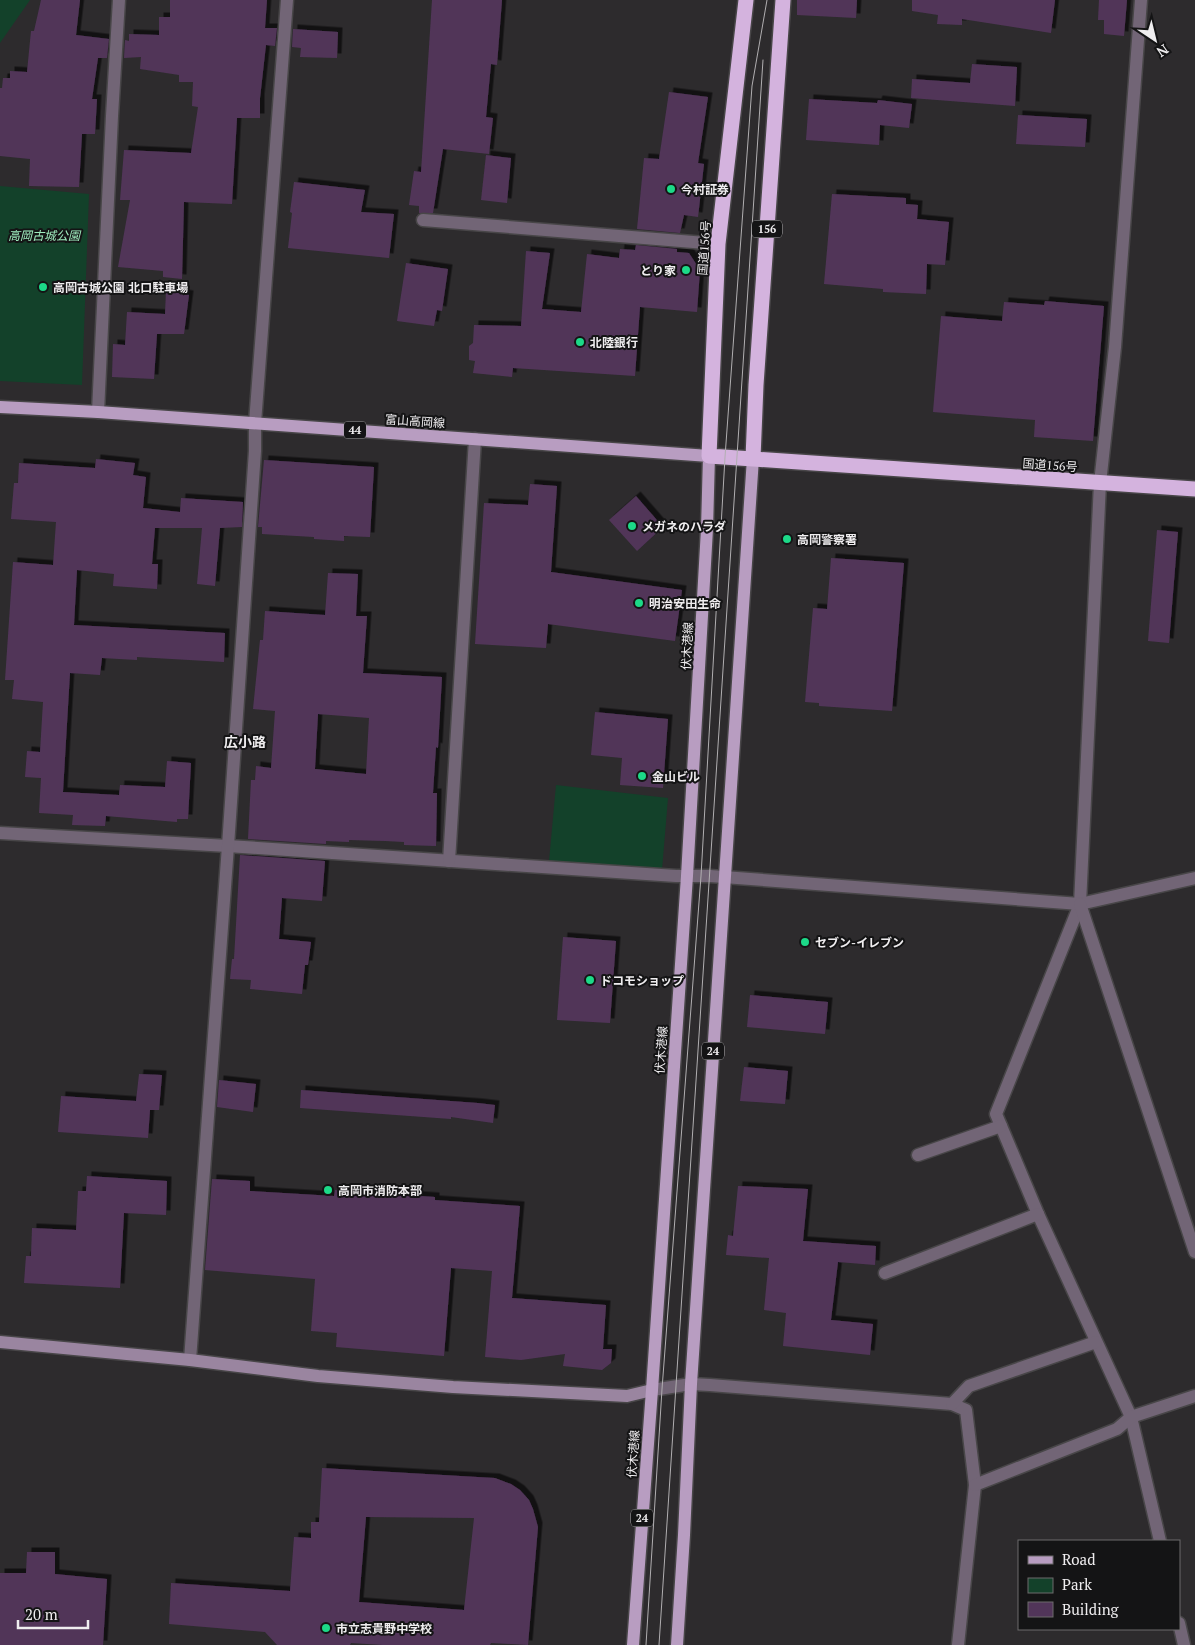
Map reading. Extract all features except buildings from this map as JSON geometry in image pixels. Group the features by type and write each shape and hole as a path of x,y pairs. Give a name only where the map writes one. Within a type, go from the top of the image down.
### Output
{"highway":[{"name":"国道156号","path":"746,0 718,244 709,456 1195,489"},
{"name":"156","path":"753,458 756,386 783,0"}],"main road":[{"name":"富山高岡線","path":"0,407 98,412 709,456"},
{"name":"伏木港線","path":"633,1645 687,876 707,529 709,456"},
{"name":"24","path":"677,1645 691,1384 753,458"}],"street":[{"path":"98,412 119,0"},
{"path":"190,1360 228,846 255,423 287,0"},
{"path":"1142,0 1115,347 1100,484 1080,904 996,1114 1038,1214 1131,1417 1160,1540"},
{"path":"423,220 718,244"},
{"path":"449,861 475,439"},
{"path":"0,833 724,878 1080,904 1195,878"},
{"path":"1080,904 1195,1252"},
{"path":"918,1155 1001,1126"},
{"path":"885,1273 1038,1214"},
{"path":"0,1342 190,1360 318,1376 453,1387 626,1396 691,1384 952,1404 966,1410 975,1485 958,1645"},
{"path":"952,1404 969,1386 1096,1342"},
{"path":"975,1485 1117,1429 1131,1417 1195,1396"},
{"path":"1180,1627 1184,1645"}],"green space":[{"path":"0,0 30,0 0,43"},
{"name":"高岡古城公園","path":"0,186 89,194 82,385 0,381"},
{"path":"556,785 668,798 662,870 549,861"}],"tram line":[{"path":"646,1645 662,1389 701,876 725,457 752,86 767,0"},
{"path":"659,1645 763,60"}],"place":[{"name":"今村証券","path":"671,189"},
{"name":"とり家","path":"686,270"},
{"name":"高岡古城公園 北口駐車場","path":"43,287"},
{"name":"北陸銀行","path":"580,342"},
{"name":"メガネのハラダ","path":"632,526"},
{"name":"高岡警察署","path":"787,539"},
{"name":"明治安田生命","path":"639,603"},
{"name":"金山ビル","path":"642,776"},
{"name":"セブン-イレブン","path":"805,942"},
{"name":"ドコモショップ","path":"590,980"},
{"name":"高岡市消防本部","path":"328,1190"},
{"name":"市立志貴野中学校","path":"326,1628"}],"district":[{"name":"広小路","path":"245,741"}]}
